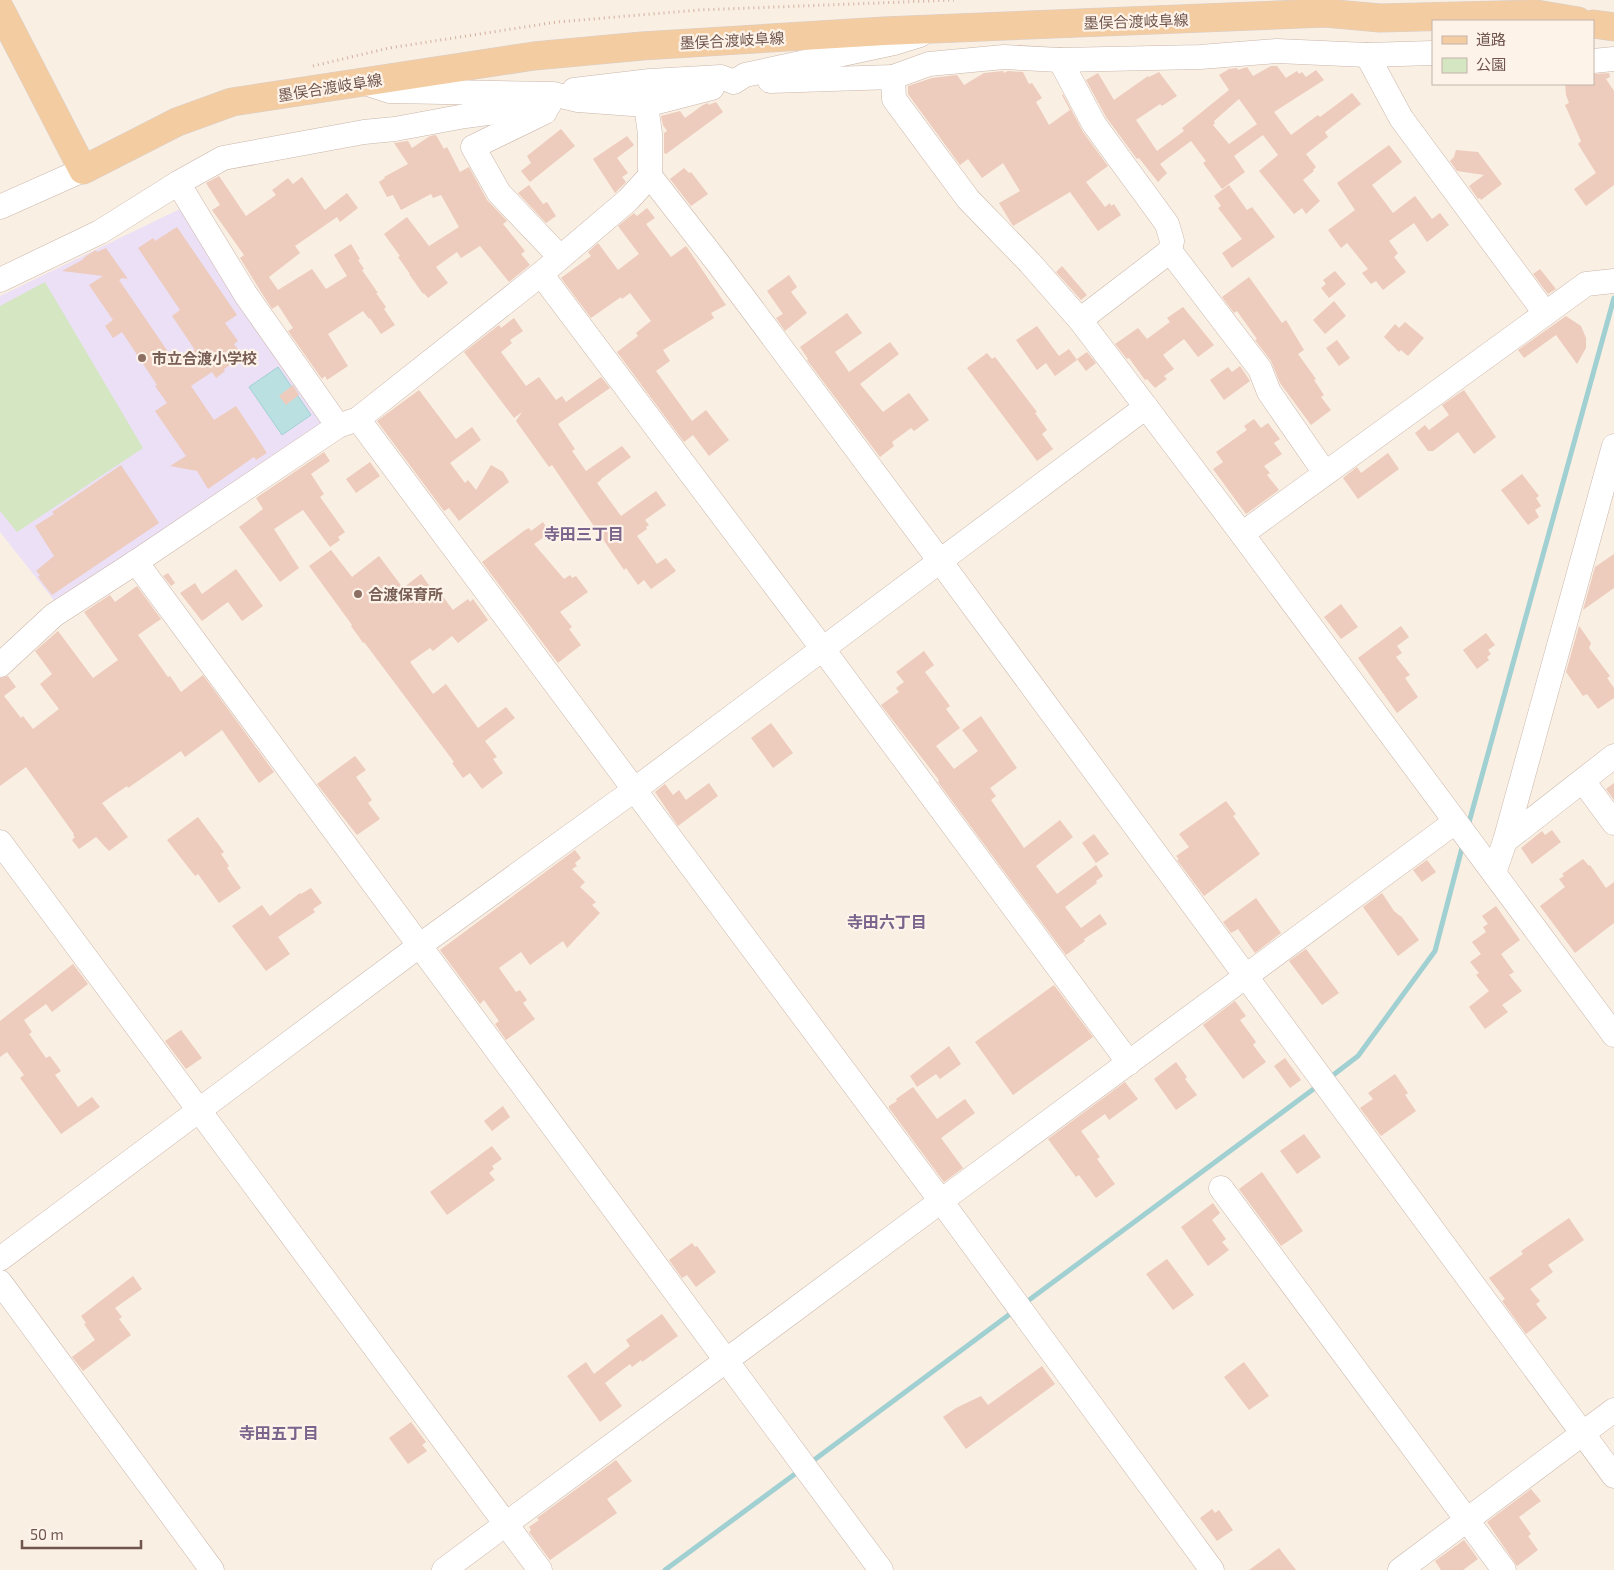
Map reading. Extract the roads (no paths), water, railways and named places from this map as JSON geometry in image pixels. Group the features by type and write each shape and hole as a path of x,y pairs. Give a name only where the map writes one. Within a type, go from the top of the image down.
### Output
{"main road":[{"path":"0,9 78,162"},
{"name":"墨俣合渡岐阜線","path":"78,162 232,102 554,54 652,45 937,29 1325,13 1380,18 1536,14 1572,20"},
{"path":"1594,24 1614,27"}],"street":[{"path":"734,82 746,75 894,43 937,29"},
{"path":"361,82 390,91 646,105 734,82 893,77 929,64 1004,57 1060,60 1200,57 1277,51 1366,55 1432,53"},
{"path":"1366,55 1401,118 1545,313"},
{"path":"1594,61 1614,59"},
{"path":"1060,60 1094,124 1168,224 1172,241 1170,251 1080,320"},
{"path":"0,280 100,232 178,183 223,158 560,99 590,87 721,77 734,82"},
{"path":"893,77 894,99 968,199 1030,263 1080,320 1242,534 1614,1035"},
{"path":"560,99 540,115 473,147 499,193 560,257"},
{"path":"646,105 650,134 650,176 717,262 940,561 1614,1476"},
{"path":"4,207 78,162"},
{"path":"0,665 54,614 348,422 541,274 628,200 650,176"},
{"path":"178,183 246,295 348,422 634,790 941,1201 1212,1570"},
{"path":"1170,251 1260,369 1269,392 1325,473"},
{"path":"541,274 822,648 1129,1063"},
{"path":"1242,534 1586,284 1608,281"},
{"path":"0,1259 1146,408"},
{"path":"1489,866 1505,841 1614,446"},
{"path":"136,562 881,1570"},
{"path":"1505,841 1614,756"},
{"path":"1582,781 1614,823"},
{"path":"444,1570 941,1201 1456,824"},
{"path":"0,842 540,1570"},
{"path":"1221,1188 1504,1570"},
{"path":"0,1282 212,1570"},
{"path":"1400,1570 1614,1410"}],"water":[{"path":"278,367 311,415 282,435 249,387"}],"waterway":[{"path":"1468,826 1614,298"},
{"path":"1328,1079 1358,1056 1435,951 1463,844"},
{"path":"1025,1303 1319,1085"},
{"path":"810,1463 1014,1311"},
{"path":"665,1570 799,1471"}],"place":[{"name":"市立合渡小学校","path":"142,358"},
{"name":"合渡保育所","path":"358,594"}],"district":[{"name":"寺田三丁目","path":"584,533"},
{"name":"寺田六丁目","path":"887,921"},
{"name":"寺田五丁目","path":"279,1432"}]}
